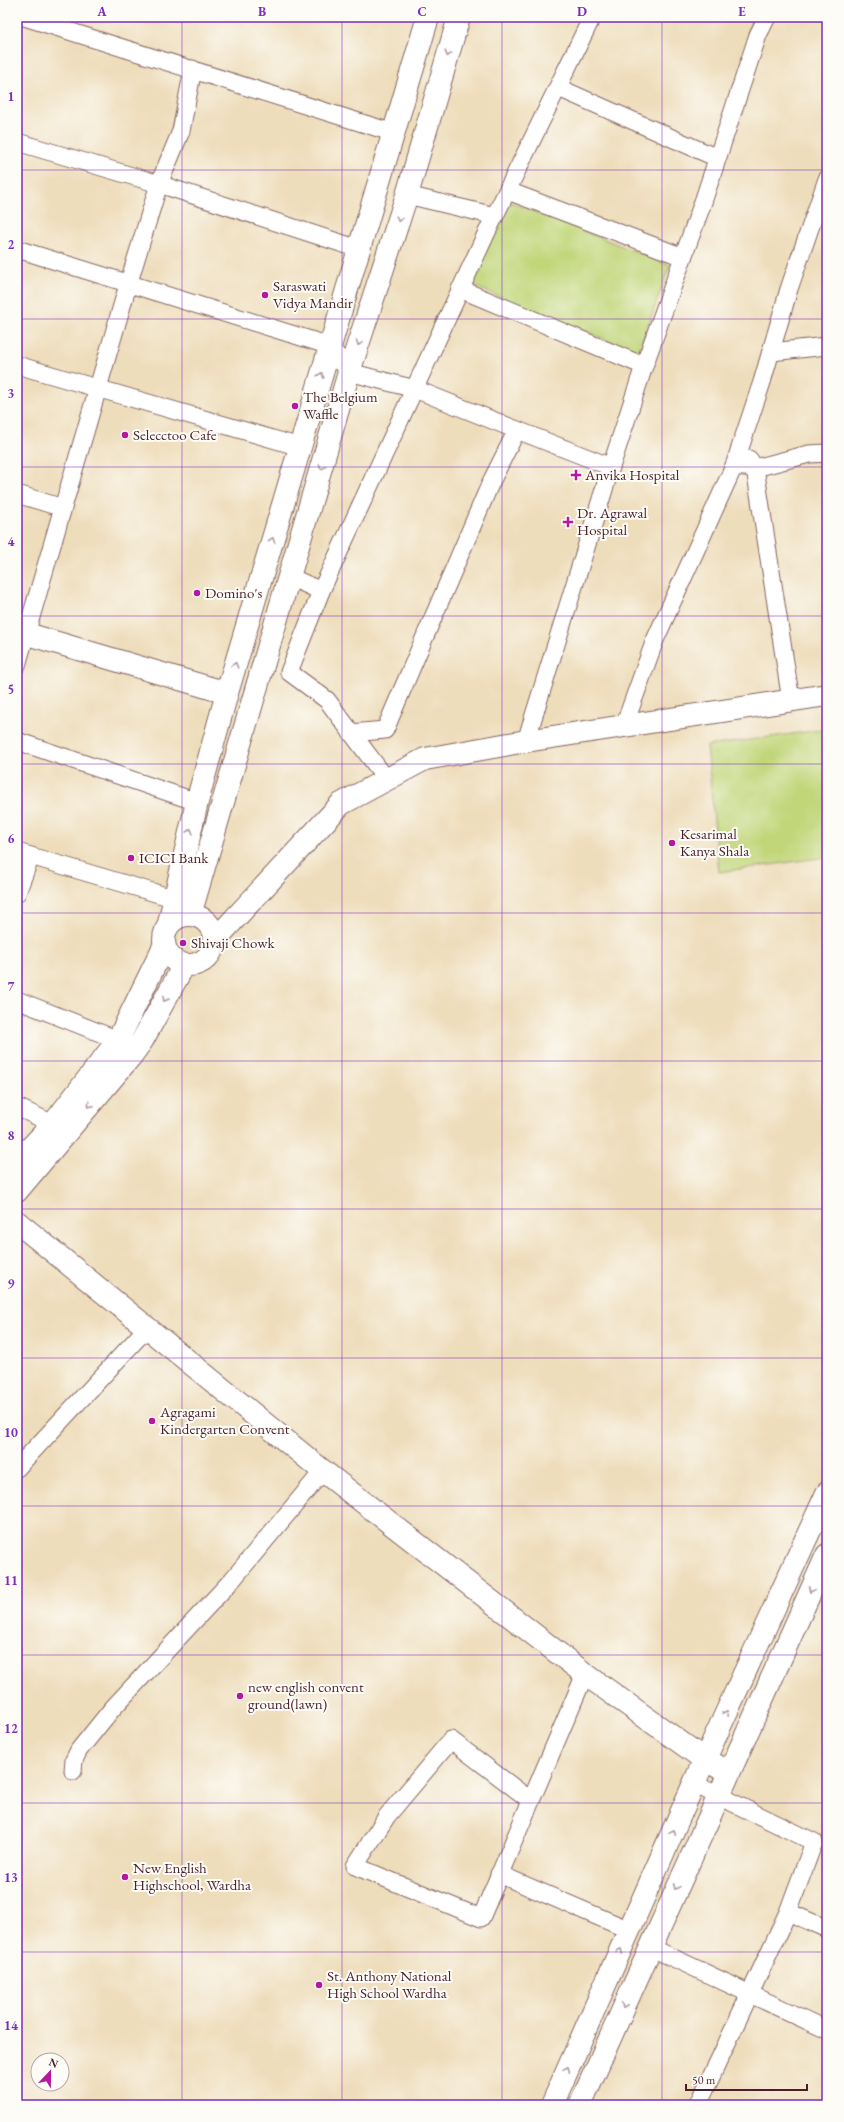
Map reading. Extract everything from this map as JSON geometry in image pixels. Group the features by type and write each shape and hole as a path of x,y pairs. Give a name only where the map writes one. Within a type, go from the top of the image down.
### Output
{"main road":[{"path":"459,17 407,195 349,372 290,577 188,904 169,923 163,938 164,946 173,960 184,965 196,964 203,961 209,955 220,935 341,804 425,759 526,741 827,695"},
{"path":"188,904 197,802 227,693 394,133 424,18"},
{"path":"22,632 227,693"},
{"path":"188,904 212,920 220,935"},
{"path":"17,1162 53,1124 118,1040 164,946"},
{"path":"17,1191 135,1051 184,965"},
{"path":"17,1222 322,1471 585,1674 705,1760 728,1772"},
{"path":"552,2105 694,1784 827,1493"},
{"path":"580,2105 728,1772 827,1555"}],"street":[{"path":"24,17 394,133"},
{"path":"526,741 644,366 683,258 758,35 767,17"},
{"path":"289,672 321,591 415,390 460,289 559,88 586,18"},
{"path":"17,665 22,632 63,508 128,285 160,184 181,131 193,69"},
{"path":"559,88 717,158"},
{"path":"17,142 160,184 359,249"},
{"path":"624,726 655,640 734,466 771,352 789,289 823,202 827,178"},
{"path":"508,191 683,258"},
{"path":"407,195 495,216"},
{"path":"17,249 128,285 330,346 349,372 415,390 611,467"},
{"path":"460,289 644,366"},
{"path":"771,352 827,346"},
{"path":"17,365 98,390 300,447"},
{"path":"351,733 385,730 491,482 517,430"},
{"path":"740,447 755,468 791,701"},
{"path":"734,466 755,468 809,454 827,453"},
{"path":"17,494 63,508"},
{"path":"290,577 321,591"},
{"path":"263,665 289,672 327,700 387,780"},
{"path":"17,741 197,802"},
{"path":"17,893 24,854 188,904"},
{"path":"17,1000 118,1040"},
{"path":"17,1107 53,1124"},
{"path":"17,1468 147,1328"},
{"path":"73,1771 74,1760 79,1750 112,1709 232,1580 322,1471"},
{"path":"530,1800 451,1740 387,1816 355,1866 481,1918 585,1674"},
{"path":"694,1784 814,1842 788,1912 698,2105"},
{"path":"499,1874 629,1930"},
{"path":"788,1912 827,1929"},
{"path":"650,1947 827,2030"}],"green space":[{"path":"510,202 670,265 638,353 464,282"},
{"path":"827,729 827,857 719,872 707,746"}],"place":[{"name":"Saraswati Vidya Mandir","path":"265,295"},
{"name":"The Belgium Waffle","path":"295,406"},
{"name":"Selecctoo Cafe","path":"125,435"},
{"name":"Anvika Hospital","path":"576,475"},
{"name":"Dr. Agrawal Hospital","path":"568,522"},
{"name":"Domino's","path":"197,593"},
{"name":"Kesarimal Kanya Shala","path":"672,843"},
{"name":"ICICI Bank","path":"131,858"},
{"name":"Shivaji Chowk","path":"183,943"},
{"name":"Agragami Kindergarten Convent","path":"152,1421"},
{"name":"new english convent ground(lawn)","path":"240,1696"},
{"name":"New English Highschool, Wardha","path":"125,1877"},
{"name":"St. Anthony National High School Wardha","path":"319,1985"}]}
